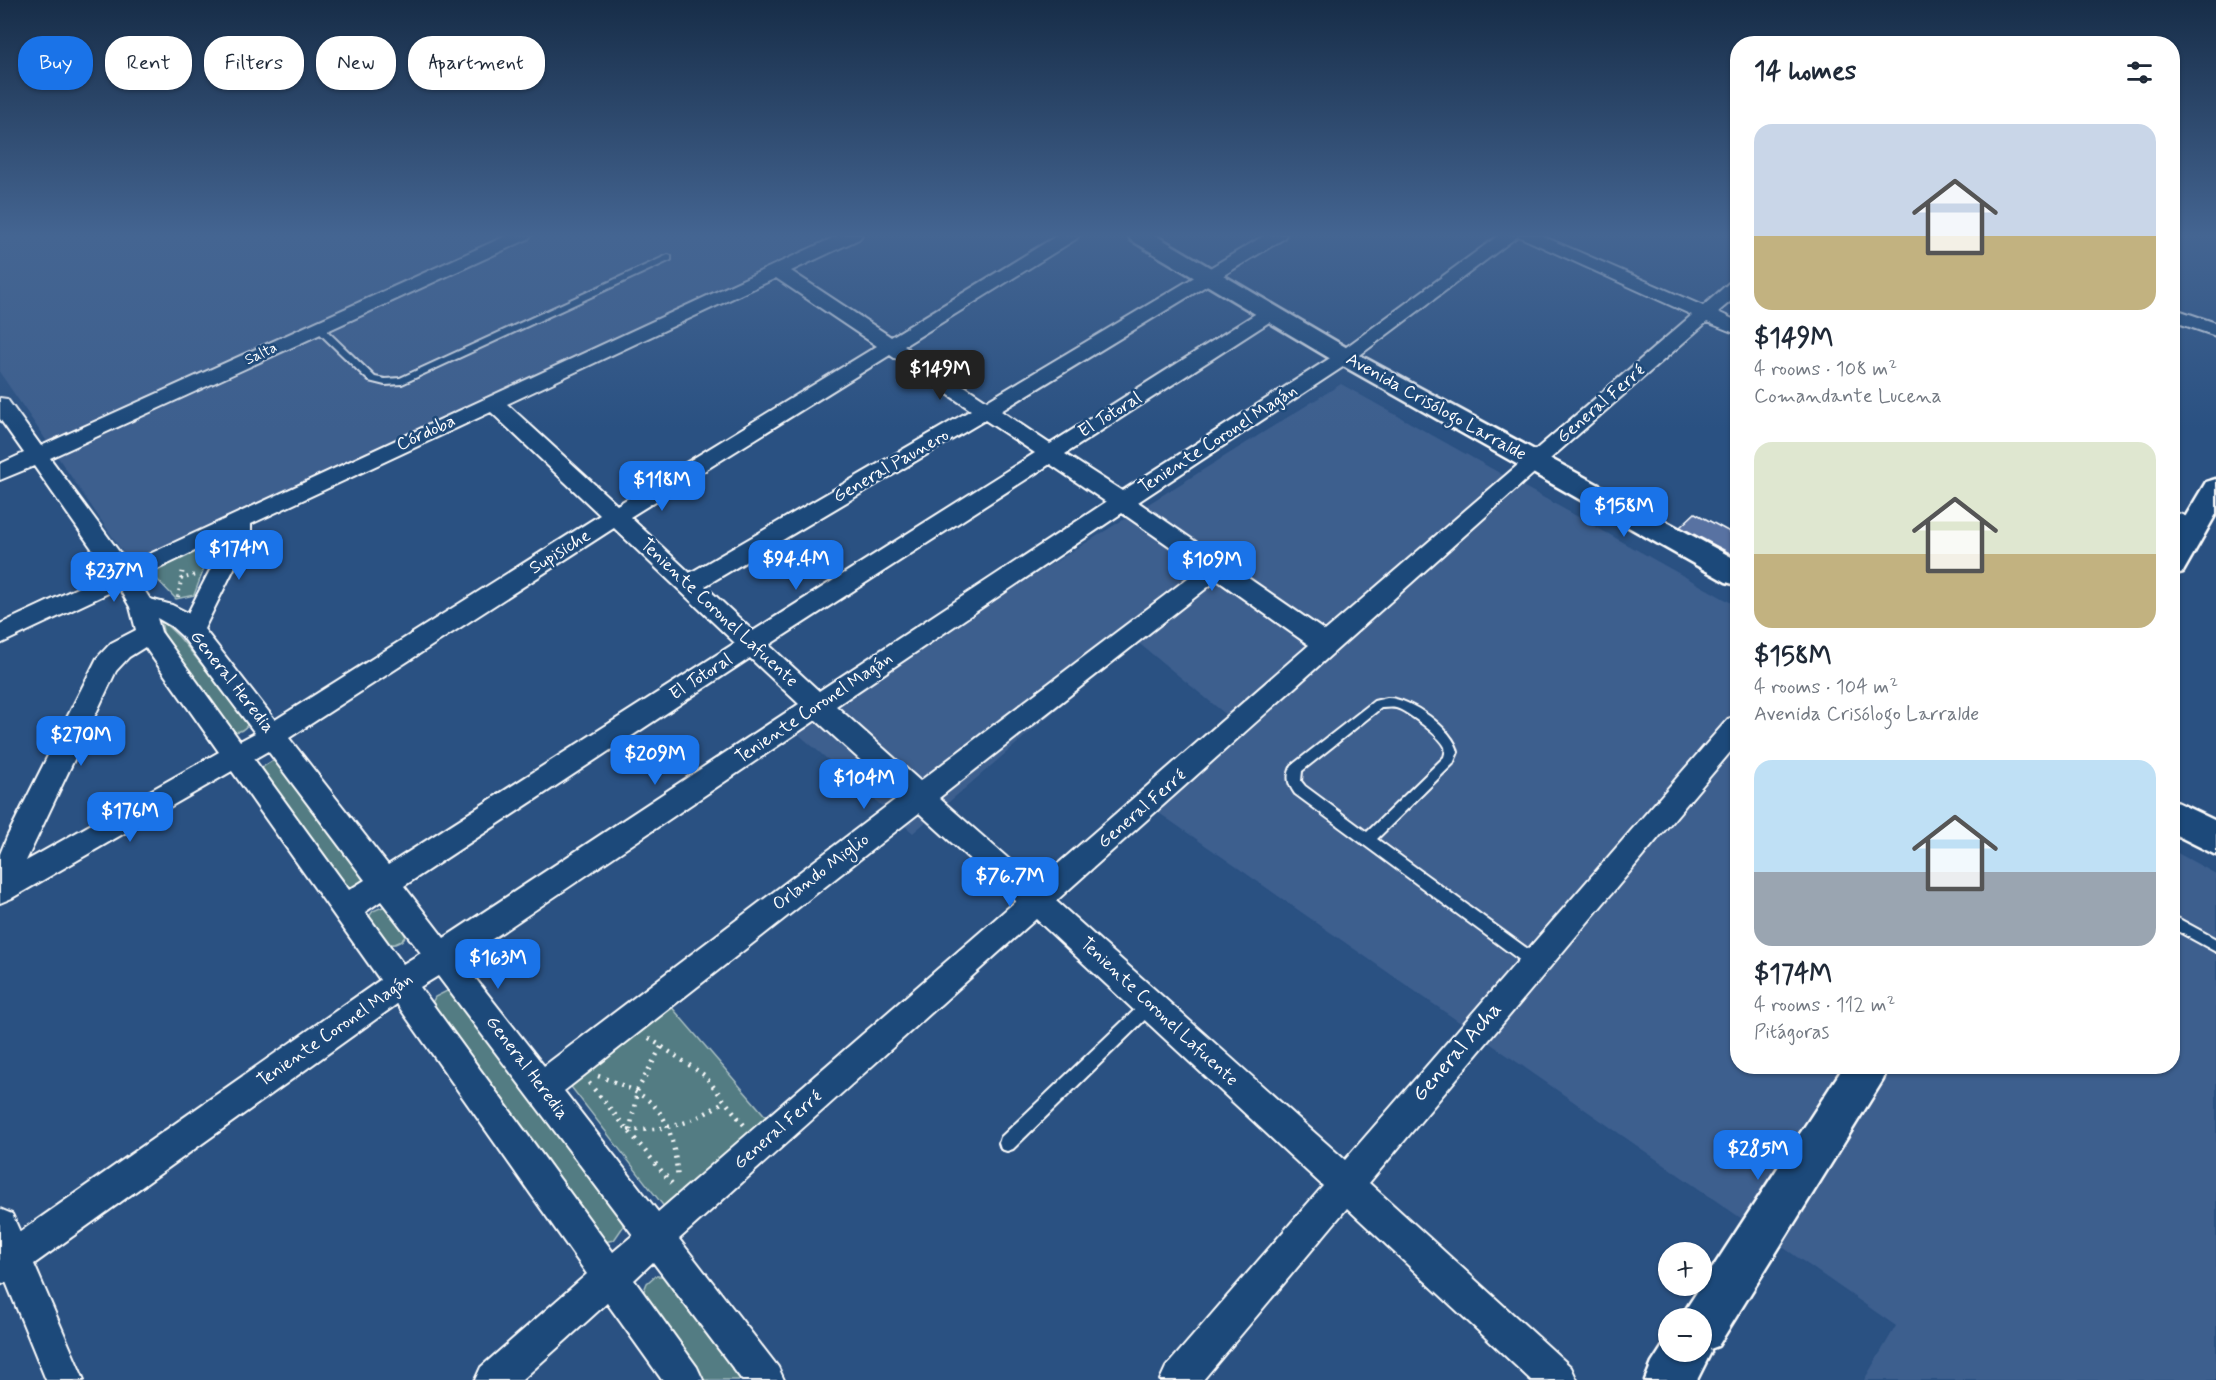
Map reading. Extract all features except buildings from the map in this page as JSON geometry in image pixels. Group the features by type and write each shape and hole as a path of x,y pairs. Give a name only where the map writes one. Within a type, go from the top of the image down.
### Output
{"main road":[{"name":"Avenida Crisólogo Larralde","path":"1247,299 1345,357 1730,570"},
{"path":"2180,551 2216,489"},
{"path":"2180,819 2216,839"},
{"path":"1712,1312 1863,1074"},
{"path":"1669,1380 1681,1362"}],"street":[{"name":"Salta","path":"0,473 381,299"},
{"name":"Córdoba","path":"0,635 123,574 714,299"},
{"path":"822,299 1122,502 1327,645"},
{"name":"Supisiche","path":"236,757 616,516 967,299"},
{"name":"General Paunero","path":"690,584 1171,299"},
{"name":"Teniente Coronel Magán","path":"4,1250 1122,502 1345,357 1423,299"},
{"path":"1672,299 1730,325"},
{"name":"General Ferré","path":"494,1380 657,1238 682,1208 759,1146 1534,461 1722,299"},
{"name":"El Totoral","path":"346,908 752,644 1270,313"},
{"path":"2180,317 2216,330"},
{"name":"Teniente Coronel Lafuente","path":"493,402 818,706 1151,1004 1558,1380"},
{"name":"General Heredia","path":"0,404 123,574 145,621 236,757 401,983 684,1380"},
{"path":"183,622 240,534 240,520"},
{"name":"Orlando Miglio","path":"542,1088 1216,569"},
{"name":"General Heredia","path":"145,621 163,610 183,622 442,955 765,1380"},
{"path":"1,889 17,846 106,665 145,621"},
{"name":"General Acha","path":"1179,1380 1730,734"},
{"path":"1,889 236,757"},
{"path":"4,1250 65,1380"}],"lane":[{"path":"319,328 372,379 386,382 402,381 578,299"},
{"path":"1368,840 1449,760 1452,753 1443,735 1400,704 1391,702 1378,704 1296,769 1294,782 1300,790 1368,840 1534,962"},
{"path":"2180,926 2216,946"},
{"path":"1007,1143 1151,1004"}],"path":[{"path":"183,622 187,545"},
{"path":"627,1021 704,1075 759,1146"},
{"path":"630,1130 638,1091 661,1047"},
{"path":"565,1069 600,1076 638,1091 649,1098 664,1115 670,1130 676,1160 682,1208"},
{"path":"565,1069 593,1085 673,1184 682,1208"},
{"path":"630,1130 670,1130 686,1125 724,1101"}],"shaded area":[{"path":"0,299 695,299 131,564 0,373"},
{"path":"1341,384 1730,602 1730,1074 2180,1074 2180,854 2216,874 2216,1380 1864,1380 1896,1326 1136,797 1229,717 1136,641 913,833 790,727"}],"green space":[{"path":"215,540 194,595 176,599 150,572"},
{"path":"161,620 179,637 247,720 248,724 243,729 236,732 231,731 164,637"},
{"path":"272,761 277,762 365,876 362,882 348,890 261,770"},
{"path":"388,906 407,931 404,938 397,943 386,944 368,918 373,911"},
{"path":"447,991 451,992 622,1218 623,1227 614,1240 604,1242 431,1005 435,997"},
{"path":"669,1004 768,1119 665,1208 568,1083"},
{"path":"655,1276 664,1276 743,1380 701,1380 643,1293 647,1283"}]}
